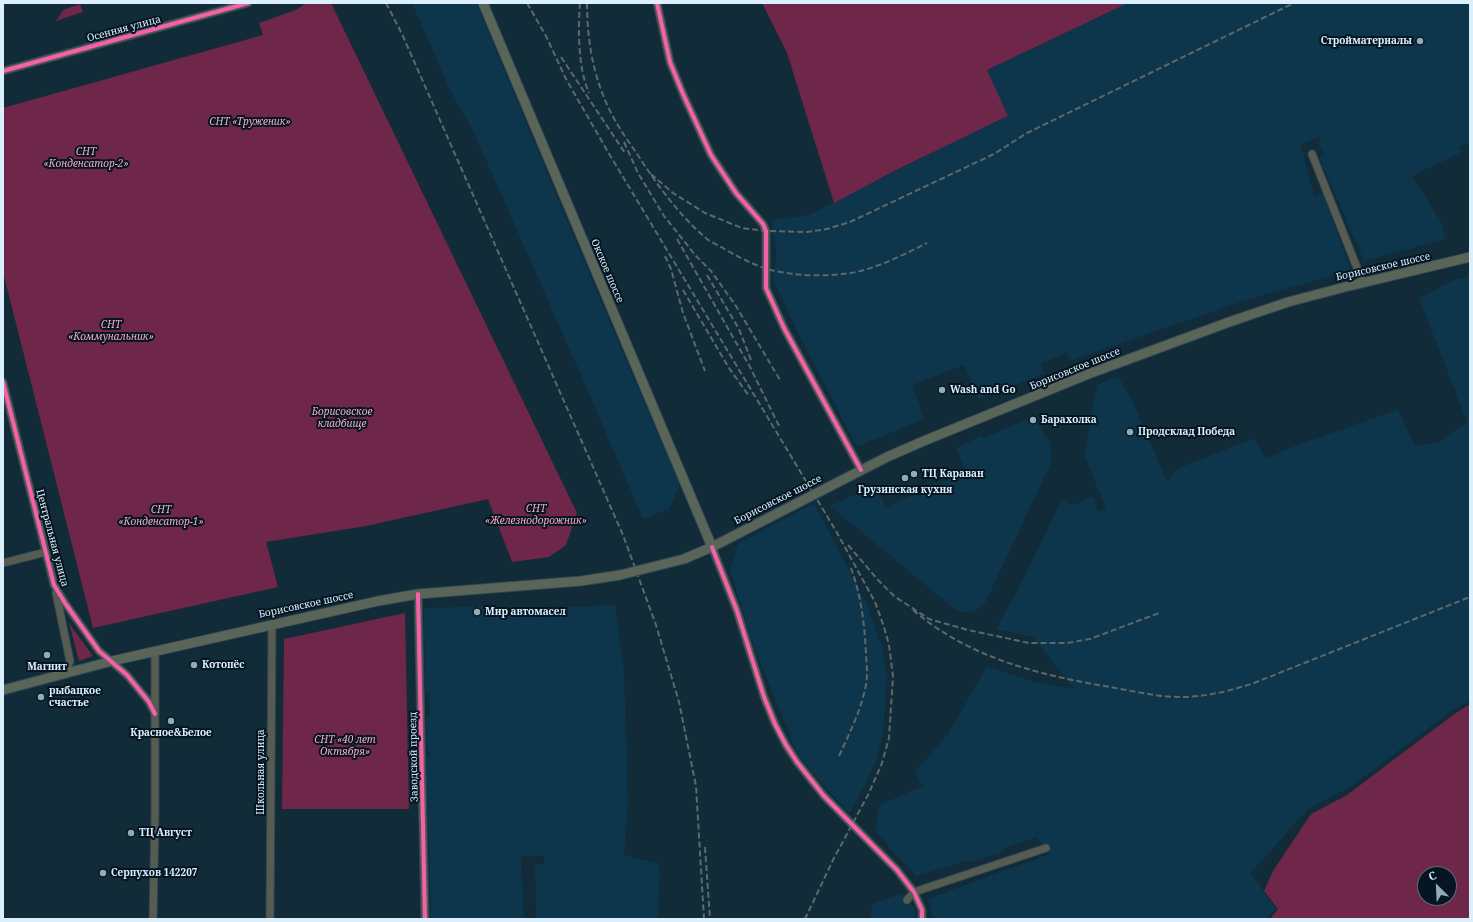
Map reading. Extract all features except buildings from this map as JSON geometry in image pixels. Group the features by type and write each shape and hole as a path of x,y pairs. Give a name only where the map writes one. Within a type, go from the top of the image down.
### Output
{"main road":[{"name":"Окское шоссе","path":"483,3 712,547"},
{"name":"Борисовское шоссе","path":"3,690 112,661 378,601 418,594 581,581 620,575 684,559 712,547 861,470 926,440 1078,378 1232,320 1288,302 1363,282 1470,257"}],"street":[{"name":"Осенняя улица","path":"3,70 248,3"},
{"path":"657,3 670,62 711,155 736,193 763,224 766,231 766,288 784,328 861,470"},
{"path":"1312,154 1363,282"},
{"name":"Центральная улица","path":"3,382 54,585 65,604 99,651 127,675 149,702 155,714"},
{"path":"712,547 738,611 764,697 774,724 797,762 824,796 897,870 914,892 922,910 922,919"},
{"path":"3,563 46,552"},
{"path":"54,585 70,661 66,673"},
{"name":"Заводской проезд","path":"418,594 425,919"},
{"name":"Школьная улица","path":"270,919 272,624"},
{"path":"154,919 155,651"},
{"path":"907,900 914,892 1046,848"}],"shaded area":[{"path":"412,3 476,3 613,330 680,485 669,509 643,519 473,131 450,90"},
{"path":"1128,3 1470,3 1470,142 1459,147 1462,152 1412,176 1440,220 1446,239 1364,261 1319,157 1324,154 1318,141 1321,140 1319,137 1301,145 1314,196 1323,193 1351,271 1243,301 1070,361 1067,353 1041,363 1044,374 978,399 964,365 912,385 924,419 857,447 800,337 772,277 777,257 772,220 809,215 894,171 1008,116 986,70"},
{"path":"1470,276 1470,700 1451,711 1352,786 1308,809 1251,873 1276,909 1265,919 934,919 927,899 1050,854 1036,837 1005,848 1002,853 972,862 966,861 916,876 875,831 879,805 923,786 915,772 948,734 987,666 1031,681 1074,689 1033,637 996,629 1019,587 1062,499 1072,505 1093,497 1098,512 1106,508 1084,455 1097,385 1118,376 1131,398 1167,481 1176,469 1255,438 1265,458 1305,442 1398,410 1415,446 1438,442 1467,422 1419,298 1454,280"},
{"path":"1035,415 1045,437 1047,437 1051,445 1052,461 985,603 973,613 957,611 830,506 875,485 886,507 966,471 956,448 981,436 983,439"},
{"path":"814,503 868,606 882,647 887,677 883,736 876,761 849,814 799,757 753,645 730,569 739,543"},
{"path":"615,605 624,671 628,800 624,855 657,863 660,873 658,904 659,919 536,919 535,865 544,864 544,856 521,857 524,919 431,919 426,758 430,755 430,752 427,751 426,718 430,715 429,695 425,692 424,608 494,606 499,610"},
{"path":"901,894 915,908 916,919 870,919 873,903"}],"green space":[{"path":"306,3 331,3 577,513 566,545 549,557 512,562 488,499 366,526 266,542 278,587 93,628 3,272 3,108 263,35 259,23 296,10"},
{"path":"762,3 1128,3 987,70 1008,116 894,171 834,203 787,53"},
{"path":"80,4 83,12 56,21 63,10"},
{"name":"СНТ «40 лет Октября»","path":"405,613 409,809 282,809 284,639"},
{"path":"69,623 93,656 79,661"},
{"path":"1470,704 1470,919 1270,919 1278,909 1264,891 1273,871 1311,814 1347,795 1453,715"}],"railway":[{"path":"386,3 402,34 623,535 656,625 679,702 696,786 704,919"},
{"path":"527,3 546,36 566,79 608,152 836,531 875,602 884,627 889,645 893,676 889,738 882,763 869,793 833,860 805,919"},
{"path":"580,3 579,37 581,61 585,83 589,93"},
{"path":"587,3 587,19 594,65 603,94 616,122 665,193 689,222 709,240 744,260 767,269 787,273 820,275 861,271 890,261 927,243"},
{"path":"651,174 673,193 705,213 742,228 766,231 807,232 827,229 850,222 994,154 1027,133 1294,3"},
{"path":"561,57 625,153"},
{"path":"624,142 638,173 664,216 696,256 711,271 736,306 780,380"},
{"path":"677,239 750,367 780,428"},
{"path":"665,256 671,269 683,313 705,371"},
{"path":"707,275 739,329 751,360"},
{"path":"683,290 729,368 749,396"},
{"path":"848,545 894,596 929,619 968,630 1029,643 1067,643 1090,639 1159,613"},
{"path":"839,756 854,723 863,698 867,677 865,633 862,611 851,568"},
{"path":"913,610 935,627 957,641 1006,662 1057,677 1154,695 1180,697 1217,693 1254,683 1470,597"},
{"path":"705,847 710,919"}],"cycle path":[{"path":"3,71 248,3"},
{"path":"657,3 670,62 711,155 736,193 763,224 766,231 766,288 784,328 861,470"},
{"path":"3,382 54,585 99,651 127,675 149,702 155,714"},
{"path":"712,547 737,611 764,697 775,724 786,745 797,762 824,796 897,870 914,892 922,910 922,919"},
{"path":"418,594 425,919"}],"place":[{"name":"Стройматериалы","path":"1420,41"},
{"name":"Wash and Go","path":"942,390"},
{"name":"Барахолка","path":"1033,420"},
{"name":"Продсклад Победа","path":"1130,432"},
{"name":"ТЦ Караван","path":"914,474"},
{"name":"Грузинская кухня","path":"905,478"},
{"name":"Мир автомасел","path":"477,612"},
{"name":"Магнит","path":"47,655"},
{"name":"Котопёс","path":"194,665"},
{"name":"рыбацкое счастье","path":"41,697"},
{"name":"Красное&Белое","path":"171,721"},
{"name":"ТЦ Август","path":"131,833"},
{"name":"Серпухов 142207","path":"103,873"}],"park label":[{"name":"СНТ «Труженик»","path":"250,122"},
{"name":"СНТ «Конденсатор-2»","path":"86,158"},
{"name":"СНТ «Коммунальник»","path":"111,330"},
{"name":"Борисовское кладбище","path":"342,418"},
{"name":"СНТ «Железнодорожник»","path":"536,514"},
{"name":"СНТ «Конденсатор-1»","path":"161,516"}]}
